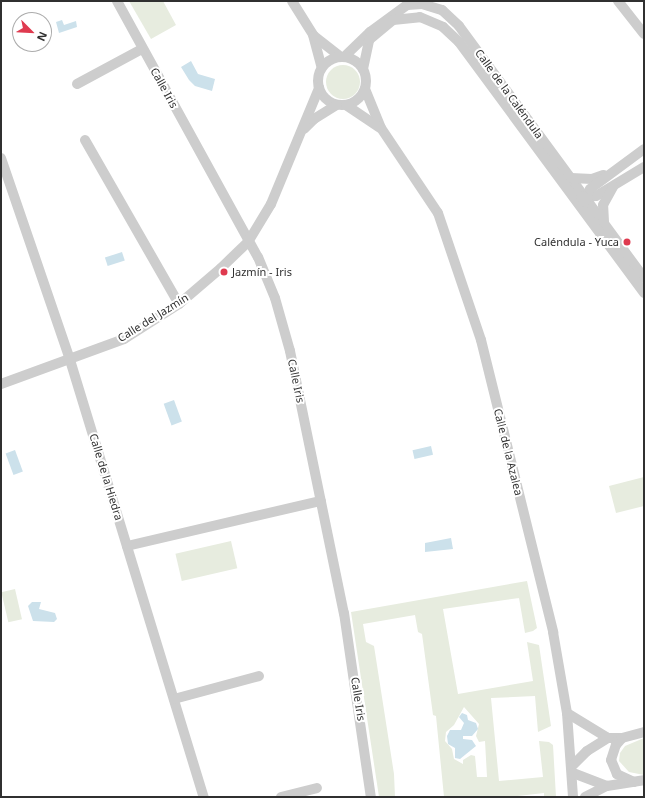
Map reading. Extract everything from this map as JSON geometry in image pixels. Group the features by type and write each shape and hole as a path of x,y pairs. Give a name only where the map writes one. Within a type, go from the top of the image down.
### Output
{"street":[{"name":"Calle Iris","path":"116,1 248,242 277,305 290,352 352,662 371,797"},
{"path":"292,1 313,35 322,68 319,88 326,99 341,105 360,97 365,89 363,69 358,63 342,57 313,35"},
{"path":"618,1 644,34"},
{"name":"Calle de la Caléndula","path":"342,57 370,32 407,5 422,4 442,10 459,26 601,227 644,293"},
{"name":"Calle de la Caléndula","path":"363,69 369,40 393,20 420,17 443,27 459,42 567,179 586,199 601,227 644,278"},
{"path":"77,84 142,49"},
{"path":"322,68 327,62 342,57"},
{"name":"Calle del Jazmín","path":"1,384 124,339 179,304 248,242 271,204 319,88"},
{"name":"Calle de la Azalea","path":"365,89 381,128 438,213 457,261 481,340 540,573 567,713 573,770 573,797"},
{"name":"Calle del Jazmín","path":"298,137 314,119 341,105"},
{"name":"Calle de la Azalea","path":"341,105 381,128"},
{"path":"85,140 179,304"},
{"path":"586,199 590,190 607,174 644,149"},
{"name":"Calle de la Hiedra","path":"1,158 70,360 204,797"},
{"path":"586,199 614,186 644,167"},
{"path":"567,179 592,179 607,174"},
{"path":"601,227 603,205 614,186"},
{"path":"127,546 321,501"},
{"path":"174,698 259,676"},
{"path":"567,713 608,738"},
{"path":"607,786 573,770 586,751 608,738 622,738 644,732"},
{"path":"622,738 616,744 611,760 617,774 639,781"},
{"path":"585,797 607,786 639,781"},
{"path":"281,797 316,788"}],"shaded area":[{"path":"129,1 163,1 176,25 151,39"},
{"path":"340,65 346,65 350,66 357,72 360,82 359,89 353,96 346,99 340,99 336,98 329,92 326,85 326,79 327,75 333,68"},
{"path":"644,477 644,506 616,513 609,486"},
{"path":"231,541 237,568 182,581 175,554"},
{"path":"527,581 537,628 533,631 525,633 519,598 443,609 458,694 533,681 527,642 539,645 551,726 538,732 535,696 491,698 499,781 543,777 539,741 549,742 553,745 556,797 544,797 544,793 509,797 444,797 436,716 433,715 422,634 418,632 415,615 363,624 366,642 374,646 394,774 395,797 379,797 351,612","holes":["464,707 479,724 476,736 479,742 485,741 487,777 477,777 475,756 471,755 463,760 463,764 454,759 452,749 445,741 446,732 454,725"]},
{"path":"15,589 22,619 8,622 1,592"},
{"path":"644,738 644,775 629,772 619,761 620,753 625,746"}],"water":[{"path":"62,20 64,25 76,21 77,27 59,33 56,22"},
{"path":"191,61 198,74 215,79 212,91 195,86 189,80 181,67"},
{"path":"122,252 125,261 108,266 105,258"},
{"path":"174,400 182,422 172,425 164,404"},
{"path":"431,446 433,455 415,459 412,450"},
{"path":"15,450 23,472 13,475 6,453"},
{"path":"451,538 453,549 425,552 425,543"},
{"path":"32,602 41,602 39,609 55,613 57,619 54,622 33,621 28,606"},
{"path":"462,713 467,715 468,720 476,723 478,729 472,736 463,736 463,739 472,740 476,746 460,759 455,758 455,748 448,744 447,736 450,730 461,730 464,723 459,717"}],"place":[{"name":"Caléndula - Yuca","path":"627,242"},
{"name":"Jazmín - Iris","path":"224,272"}]}
